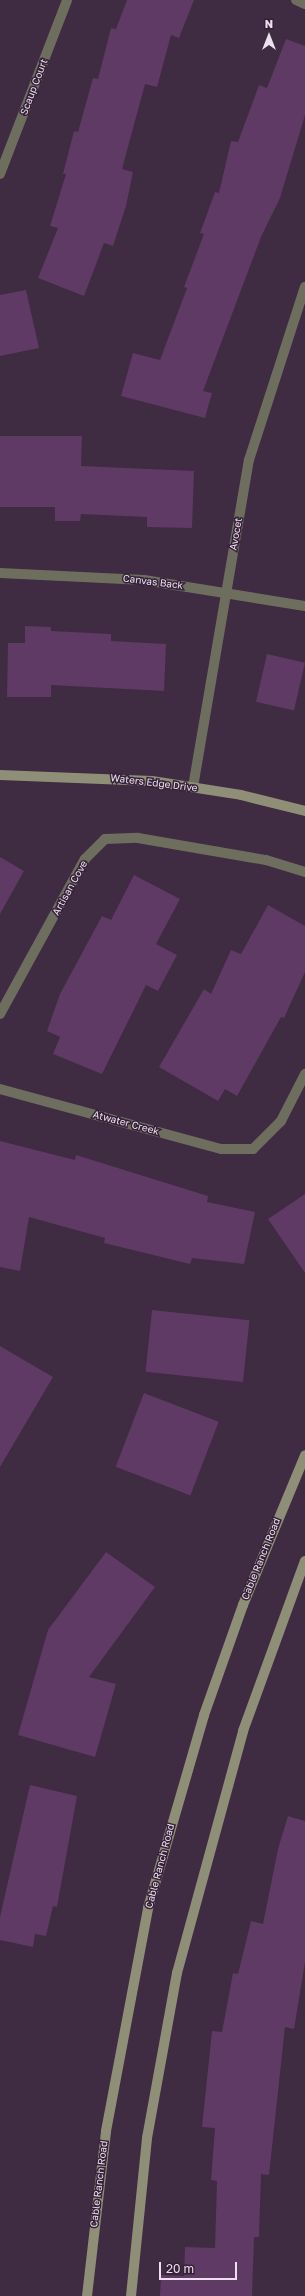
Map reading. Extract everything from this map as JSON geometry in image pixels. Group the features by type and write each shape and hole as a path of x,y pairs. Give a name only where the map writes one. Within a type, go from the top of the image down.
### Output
{"street":[{"name":"Scaup Court","path":"0,174 67,0"},
{"path":"296,0 305,4"},
{"name":"Avocet","path":"193,787 249,460 305,287"},
{"name":"Canvas Back","path":"0,573 86,574 226,591 305,606"},
{"name":"Waters Edge Drive","path":"0,775 114,778 193,787 305,811"},
{"name":"Artisan Cove","path":"0,1014 85,859 105,839 138,838 266,860 305,872"},
{"name":"Atwater Creek","path":"0,1088 221,1149 253,1149 281,1121 305,1074"},
{"name":"Cable Ranch Road","path":"87,2296 106,2131 148,1908 204,1715 242,1605 305,1455"},
{"path":"131,2296 147,2138 177,1973 227,1782 260,1678 305,1561"}],"building":[{"path":"127,0 194,0 179,38 171,35 157,87 145,84 122,169 133,172 126,206 113,246 104,243 84,296 38,278 58,228 50,226 66,174 63,174 74,131 78,132 93,78 98,79 111,28 116,29"},
{"path":"286,39 305,46 305,115 280,198 261,237 203,391 212,393 205,418 121,396 133,353 160,360 187,288 184,287 204,234 200,233 215,192 219,193 231,141 238,142 259,85 267,88"},
{"path":"26,290 39,348 0,356 0,295"},
{"path":"0,436 82,436 81,466 194,471 192,528 147,527 147,517 81,514 80,521 55,521 55,507 0,507"},
{"path":"25,626 51,627 51,631 111,634 111,641 166,644 164,691 51,685 51,697 7,697 8,643 25,643"},
{"path":"267,654 305,663 294,711 256,702"},
{"path":"0,857 24,871 0,914"},
{"path":"134,875 180,899 156,944 177,955 158,991 146,985 102,1074 53,1054 60,1037 47,1031 60,994 102,916 111,920"},
{"path":"268,905 305,926 305,972 284,1018 281,1017 237,1096 225,1089 218,1101 159,1067 204,989 211,994 231,950 241,954"},
{"path":"0,1141 75,1160 76,1155 208,1196 207,1202 255,1212 244,1264 192,1258 190,1264 104,1243 105,1238 29,1217 20,1271 0,1267"},
{"path":"305,1194 305,1273 268,1219"},
{"path":"152,1310 249,1320 243,1382 146,1372"},
{"path":"0,1346 53,1377 0,1467"},
{"path":"144,1393 219,1422 190,1495 116,1467"},
{"path":"106,1552 155,1587 89,1677 116,1684 95,1757 18,1735 48,1630"},
{"path":"30,1785 77,1796 57,1907 53,1906 46,1936 35,1934 33,1947 0,1940 0,1917"},
{"path":"288,1816 305,1821 305,1962 294,2029 285,2027 269,2175 261,2174 259,2237 254,2237 252,2296 160,2296 161,2275 184,2276 185,2247 215,2248 217,2181 211,2180 215,2128 202,2127 212,2031 222,2032 233,1973 238,1974 251,1921 263,1924 278,1849"}]}
